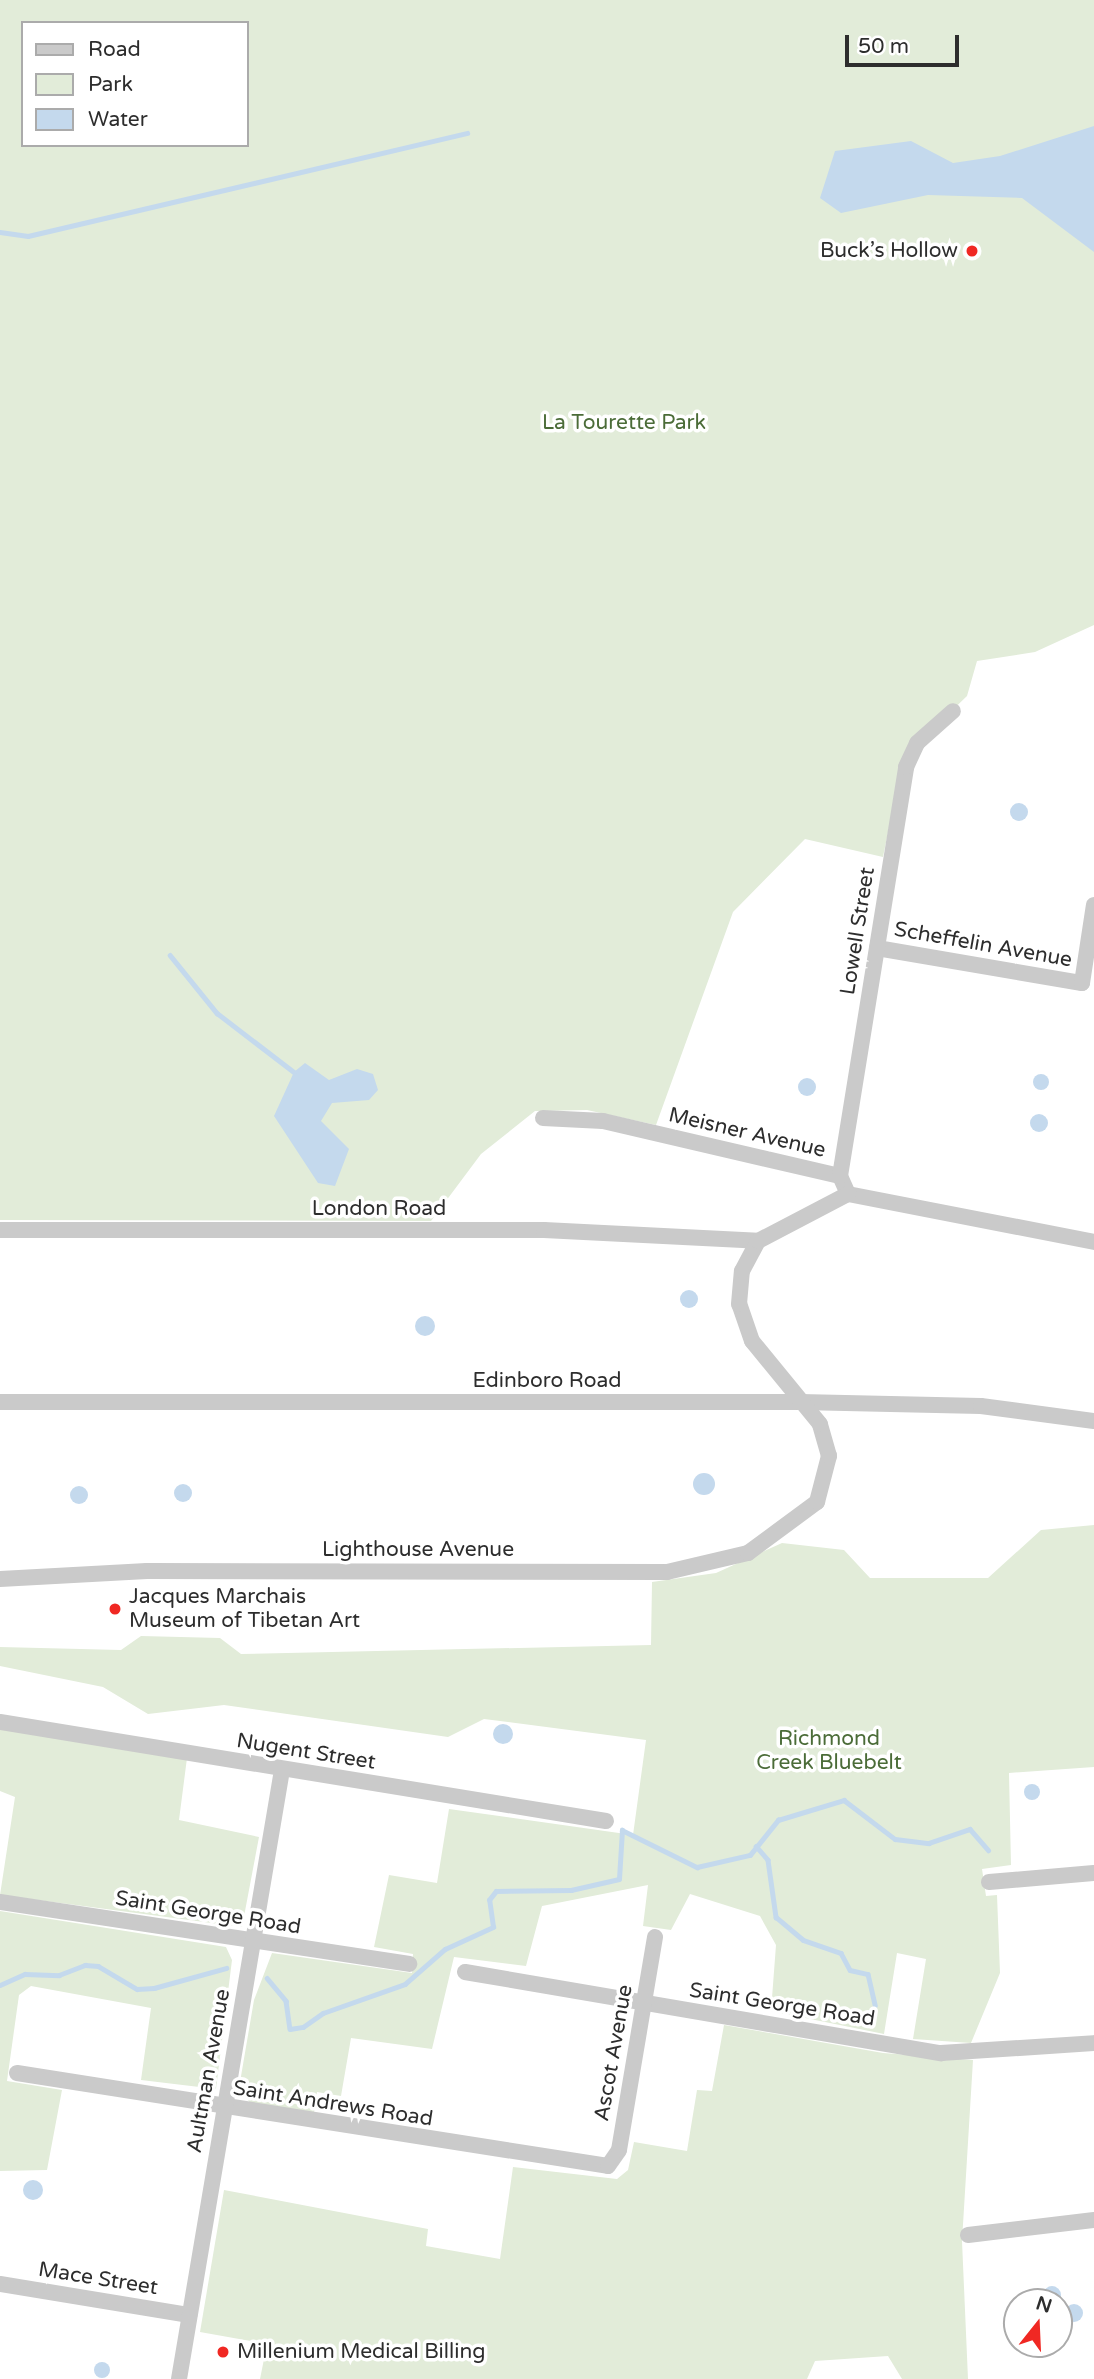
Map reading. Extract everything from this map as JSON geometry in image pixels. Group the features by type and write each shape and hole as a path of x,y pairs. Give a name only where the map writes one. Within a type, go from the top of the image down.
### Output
{"street":[{"name":"Lowell Street","path":"840,1176 906,767 917,743 953,711"},
{"name":"Scheffelin Avenue","path":"877,947 1083,983 1094,905"},
{"name":"Meisner Avenue","path":"543,1118 603,1121 840,1176 848,1194"},
{"path":"800,1402 743,1323 739,1286 758,1241 848,1194 1094,1242"},
{"name":"London Road","path":"0,1230 544,1230 758,1241"},
{"name":"Edinboro Road","path":"0,1402 800,1402 981,1406 1094,1420"},
{"name":"Lighthouse Avenue","path":"0,1579 147,1571 677,1571 748,1553 817,1502 829,1456 820,1424 800,1402"},
{"name":"Nugent Street","path":"0,1722 606,1821"},
{"name":"Aultman Avenue","path":"179,2379 282,1770"},
{"path":"989,1882 1094,1873"},
{"name":"Saint George Road","path":"0,1902 409,1964"},
{"name":"Ascot Avenue","path":"602,2166 617,2157 655,1937"},
{"name":"Saint George Road","path":"465,1972 941,2053 1094,2043"},
{"name":"Saint Andrews Road","path":"17,2073 223,2108 602,2166"},
{"path":"968,2235 1094,2220"},
{"name":"Mace Street","path":"0,2284 189,2315"}],"green space":[{"name":"La Tourette Park","path":"0,0 1094,0 1094,625 1035,652 977,661 967,696 903,758 883,857 805,839 733,912 656,1125 587,1110 535,1111 481,1154 431,1221 0,1220"},
{"name":"Richmond Creek Bluebelt","path":"1094,1525 1094,1767 1009,1773 1011,1865 982,1869 986,1896 997,1895 1000,1973 971,2043 913,2039 926,1959 897,1953 884,2034 771,2011 776,1945 760,1916 690,1894 671,1930 643,1926 648,1885 542,1906 526,1966 454,1957 432,2049 351,2038 341,2096 317,2092 314,2113 251,2104 239,2088 254,2000 272,1953 412,1973 413,1954 374,1947 389,1875 437,1883 449,1809 633,1835 646,1740 484,1719 448,1737 224,1705 148,1714 103,1687 0,1666 0,1647 121,1650 141,1636 220,1638 241,1654 651,1645 652,1582 716,1573 782,1543 844,1550 870,1578 988,1578 1041,1530"},
{"path":"0,1728 187,1758 179,1820 259,1837 242,1927 0,1895 15,1797 0,1791"},
{"path":"0,1911 226,1947 232,1960 216,2089 141,2080 151,2008 31,1986 19,1995 7,2081 62,2090 47,2170 0,2171"},
{"path":"724,2025 883,2053 973,2060 962,2241 968,2379 902,2379 888,2356 815,2361 807,2379 260,2379 267,2344 200,2332 224,2190 428,2229 426,2246 500,2259 513,2167 617,2179 628,2170 634,2142 687,2151 697,2090 712,2091"}],"water":[{"path":"1094,126 1094,252 1022,198 928,195 841,213 820,198 835,151 911,141 953,163 1000,156"},
{"path":"1019,803 1025,806 1028,812 1025,818 1019,821 1013,818 1010,812 1013,806"},
{"path":"305,1063 329,1080 357,1069 373,1074 378,1090 369,1100 332,1103 321,1121 349,1149 335,1186 318,1183 274,1116 294,1072"},
{"path":"1038,1074 1044,1074 1049,1082 1047,1088 1038,1090 1033,1085 1033,1079"},
{"path":"807,1078 814,1080 814,1094 807,1096 800,1094 798,1087 800,1080"},
{"path":"1039,1114 1045,1117 1048,1123 1045,1129 1039,1132 1033,1129 1030,1123 1033,1117"},
{"path":"689,1290 695,1293 698,1299 695,1305 689,1308 683,1305 680,1299 683,1293"},
{"path":"425,1316 432,1319 435,1326 432,1333 425,1336 418,1333 415,1326 418,1319"},
{"path":"704,1473 712,1476 715,1484 712,1492 704,1495 696,1492 693,1484 696,1476"},
{"path":"183,1484 189,1487 192,1493 189,1499 183,1502 177,1499 174,1493 177,1487"},
{"path":"79,1486 85,1489 88,1495 85,1501 79,1504 73,1501 70,1495 73,1489"},
{"path":"503,1724 510,1727 513,1734 510,1741 503,1744 496,1741 493,1734 496,1727"},
{"path":"1029,1784 1035,1784 1040,1792 1038,1798 1029,1800 1024,1795 1024,1789"},
{"path":"33,2180 40,2183 43,2190 40,2197 33,2200 26,2197 23,2190 26,2183"},
{"path":"1073,2304 1082,2310 1080,2319 1073,2322"},
{"path":"102,2362 108,2364 108,2376 102,2378 96,2376 94,2370 96,2364"}],"waterway":[{"path":"0,232 28,236 467,133"},
{"path":"170,955 217,1013 294,1072"},
{"path":"267,1978 286,2001 290,2029 303,2027 323,2013 405,1984 445,1949 493,1927 489,1900 496,1891 571,1890 619,1879 622,1830 697,1867 750,1855 778,1820 844,1800 895,1839 929,1843 970,1829 988,1850"},
{"path":"756,1846 768,1860 776,1917 803,1940 841,1953 850,1970 868,1974 875,2005"},
{"path":"0,1985 25,1974 59,1975 85,1965 98,1966 137,1989 154,1988 226,1968"}],"place":[{"name":"Buck’s Hollow","path":"972,251"},
{"name":"Jacques Marchais Museum of Tibetan Art","path":"115,1609"},
{"name":"Millenium Medical Billing","path":"223,2352"}]}
